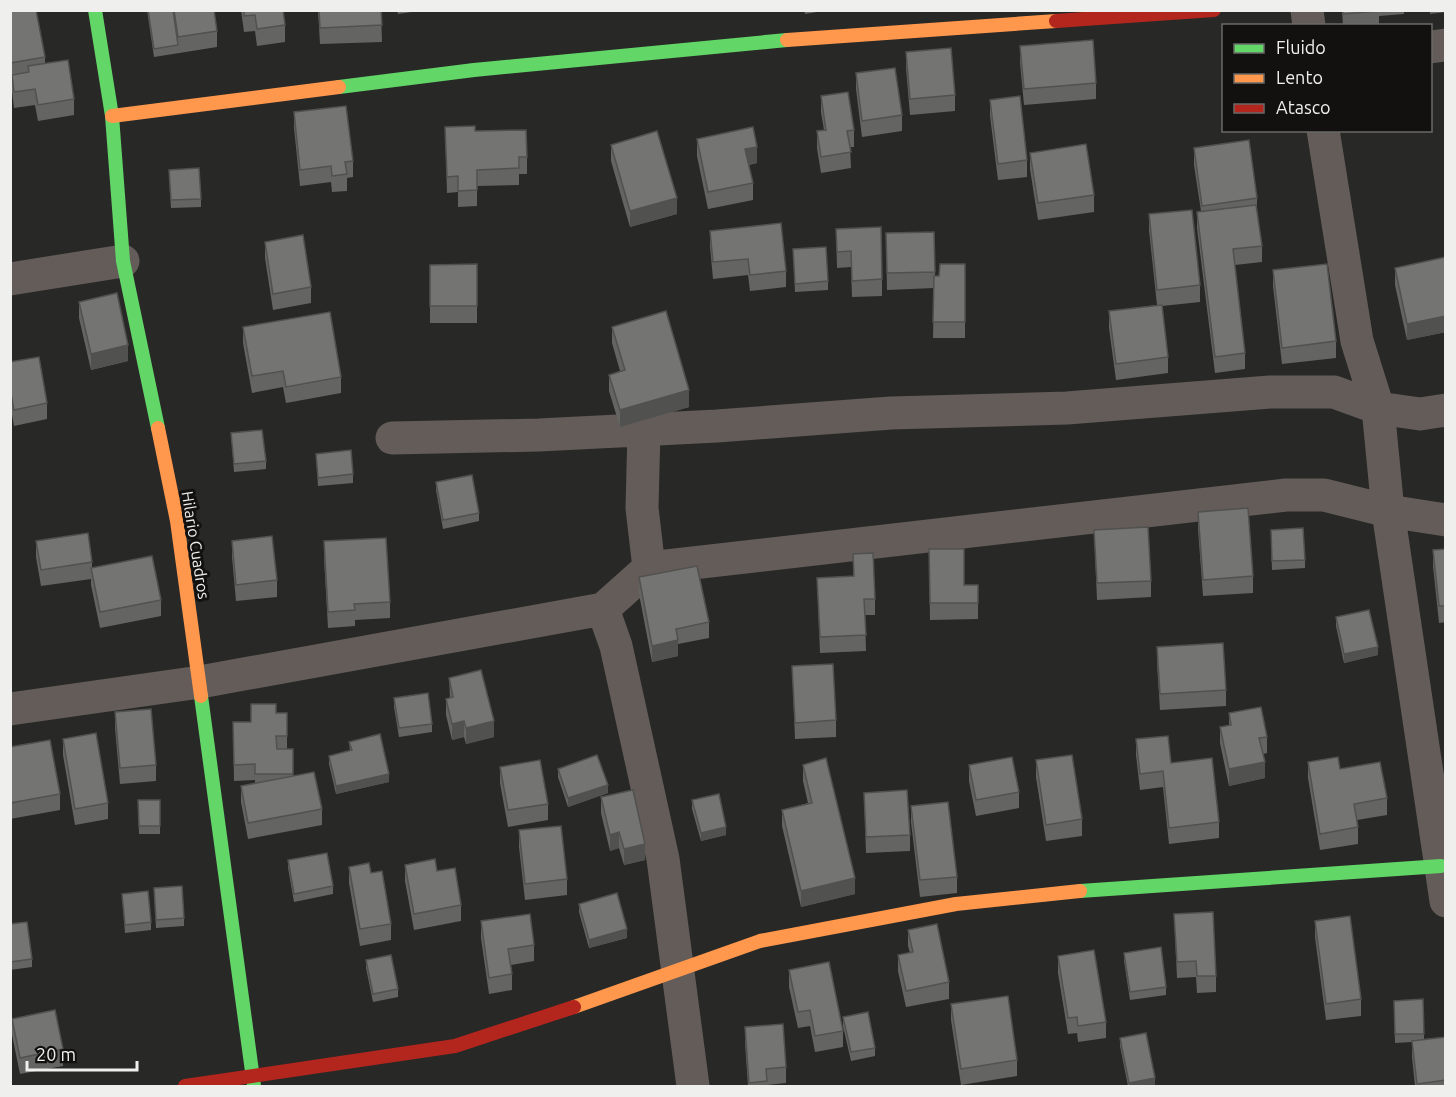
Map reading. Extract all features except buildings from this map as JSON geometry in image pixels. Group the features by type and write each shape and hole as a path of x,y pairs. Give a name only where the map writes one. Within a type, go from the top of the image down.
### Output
{"street":[{"name":"Hilario Cuadros","path":"95,10 112,116 123,261 177,521 253,1082"},
{"path":"112,116 474,70 751,43 1214,10"},
{"path":"1323,132 1357,341 1378,408 1388,511 1446,901"},
{"path":"10,279 123,261"},
{"path":"392,438 644,430 891,413 1067,408 1270,392 1334,392 1378,408 1420,414 1446,410"},
{"path":"644,430 642,508 649,568"},
{"path":"10,709 200,682 603,609 649,568 1286,495 1324,495 1388,511 1446,520"},
{"path":"603,609 616,646 663,859 693,1086"},
{"path":"185,1086 253,1082 455,1046 505,1031 760,941 956,904 1129,886 1441,866"}],"traffic: fast":[{"path":"95,10 112,116 123,261 158,428"},
{"path":"339,87 474,70 787,40"},
{"path":"201,696 254,1086"},
{"path":"1080,891 1441,866"}],"traffic: slow":[{"path":"787,40 1056,21"},
{"path":"112,116 339,87"},
{"path":"158,428 177,521 201,696"},
{"path":"574,1007 760,941 956,904 1080,891"}],"traffic: jam":[{"path":"1056,21 1214,10"},
{"path":"185,1086 455,1046 574,1007"}]}
